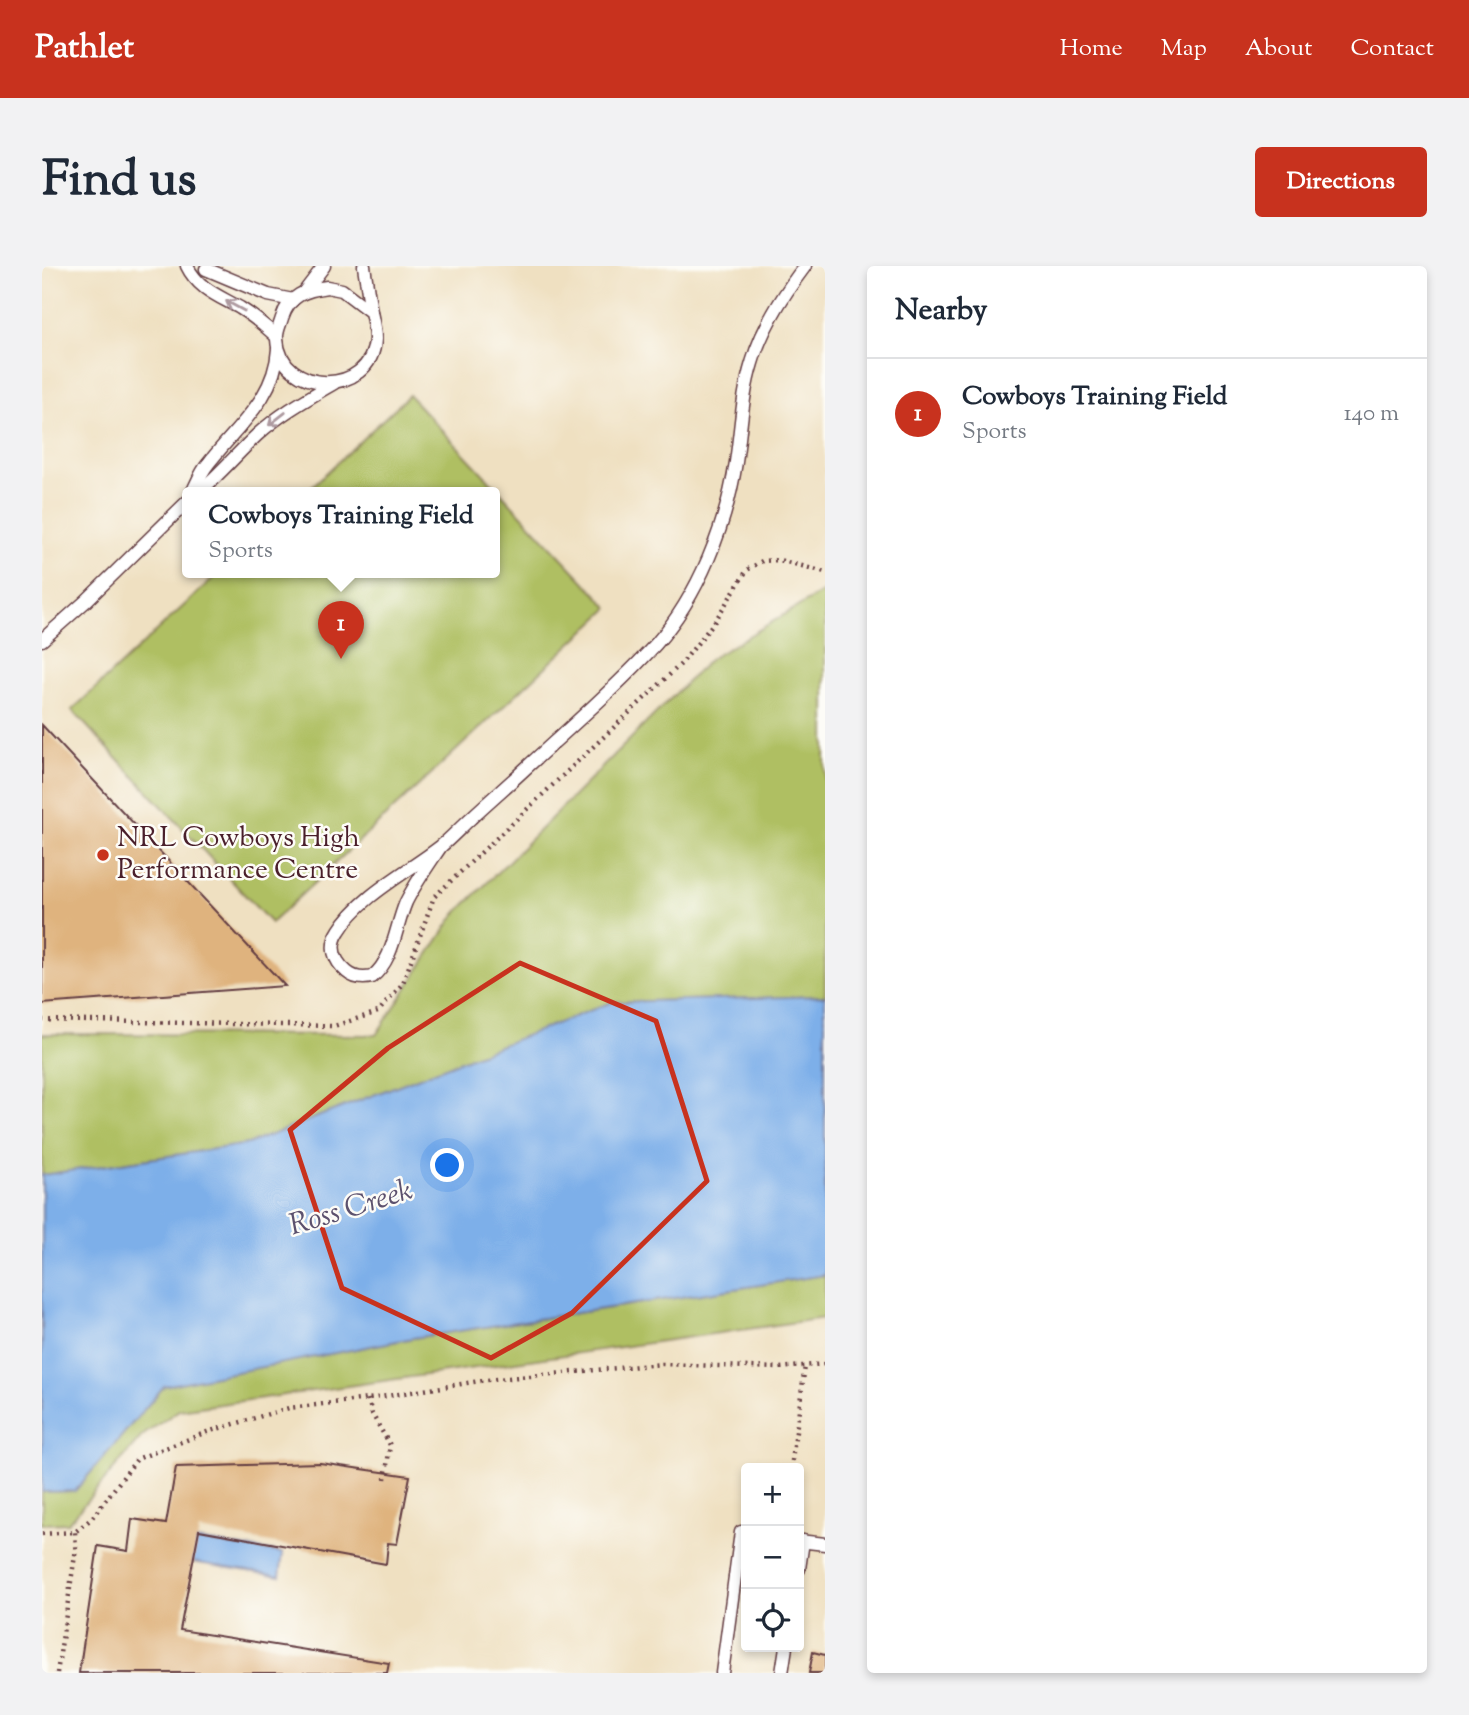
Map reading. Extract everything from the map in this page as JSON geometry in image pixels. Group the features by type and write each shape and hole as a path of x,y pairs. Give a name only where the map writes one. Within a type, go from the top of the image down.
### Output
{"lane":[{"path":"195,487 206,466 264,397 275,370 277,341 284,312 324,266"},
{"path":"205,487 282,415 362,370 371,356 375,340 364,266"},
{"path":"442,846 415,884 405,904 386,963 372,977 360,978 350,974 335,958 333,949 337,932 373,895 442,846 635,665 674,622 700,577 728,502 752,361 779,303 805,266"},
{"path":"190,271 209,268 268,295 293,300"},
{"path":"190,271 206,289 258,320 277,341 285,362 294,372 304,379 335,383"},
{"path":"305,291 327,287 342,290 371,312"},
{"path":"42,640 182,507"},
{"path":"804,1541 825,1544"},
{"path":"722,1673 741,1545"},
{"path":"782,1673 785,1652"}],"path":[{"path":"747,570 762,561 779,560 825,572"},
{"path":"42,1534 75,1532 91,1519 137,1459 207,1432 289,1408 368,1399 486,1380 662,1364 779,1368 825,1364"},
{"path":"792,1463 805,1366"},
{"path":"368,1399 372,1414 390,1445 385,1479"},
{"path":"57,1673 76,1549 75,1532"}],"highlighted area":[{"path":"520,963 656,1021 707,1181 572,1313 491,1358 342,1288 290,1130 388,1048"}],"green space":[{"path":"409,395 495,487 311,487"},
{"path":"500,492 609,608 271,923 72,710 214,578 500,578"},
{"path":"824,591 825,996 612,1002 248,1144 42,1175 42,1034 376,1035 454,916 710,659"},
{"path":"825,1275 825,1318 179,1410 142,1436 68,1523 42,1524 42,1492 75,1491 164,1386 413,1338"}],"water":[{"name":"Ross Creek","path":"825,996 825,1275 413,1338 164,1386 75,1491 42,1492 42,1175 248,1144 612,1002"},
{"path":"189,1539 283,1553 280,1576 185,1561"}],"building":[{"name":"NRL Cowboys High Performance Centre","path":"42,725 285,986 42,1004"},
{"path":"320,1463 410,1476 397,1544 388,1543 386,1564 199,1530 180,1630 389,1663 387,1673 79,1673 98,1546 128,1551 132,1519 166,1524 176,1467"},
{"path":"813,1652 825,1655 825,1673 809,1673"}],"place":[{"name":"Cowboys Training Field","path":"341,659"},
{"name":"NRL Cowboys High Performance Centre","path":"103,855"}]}
